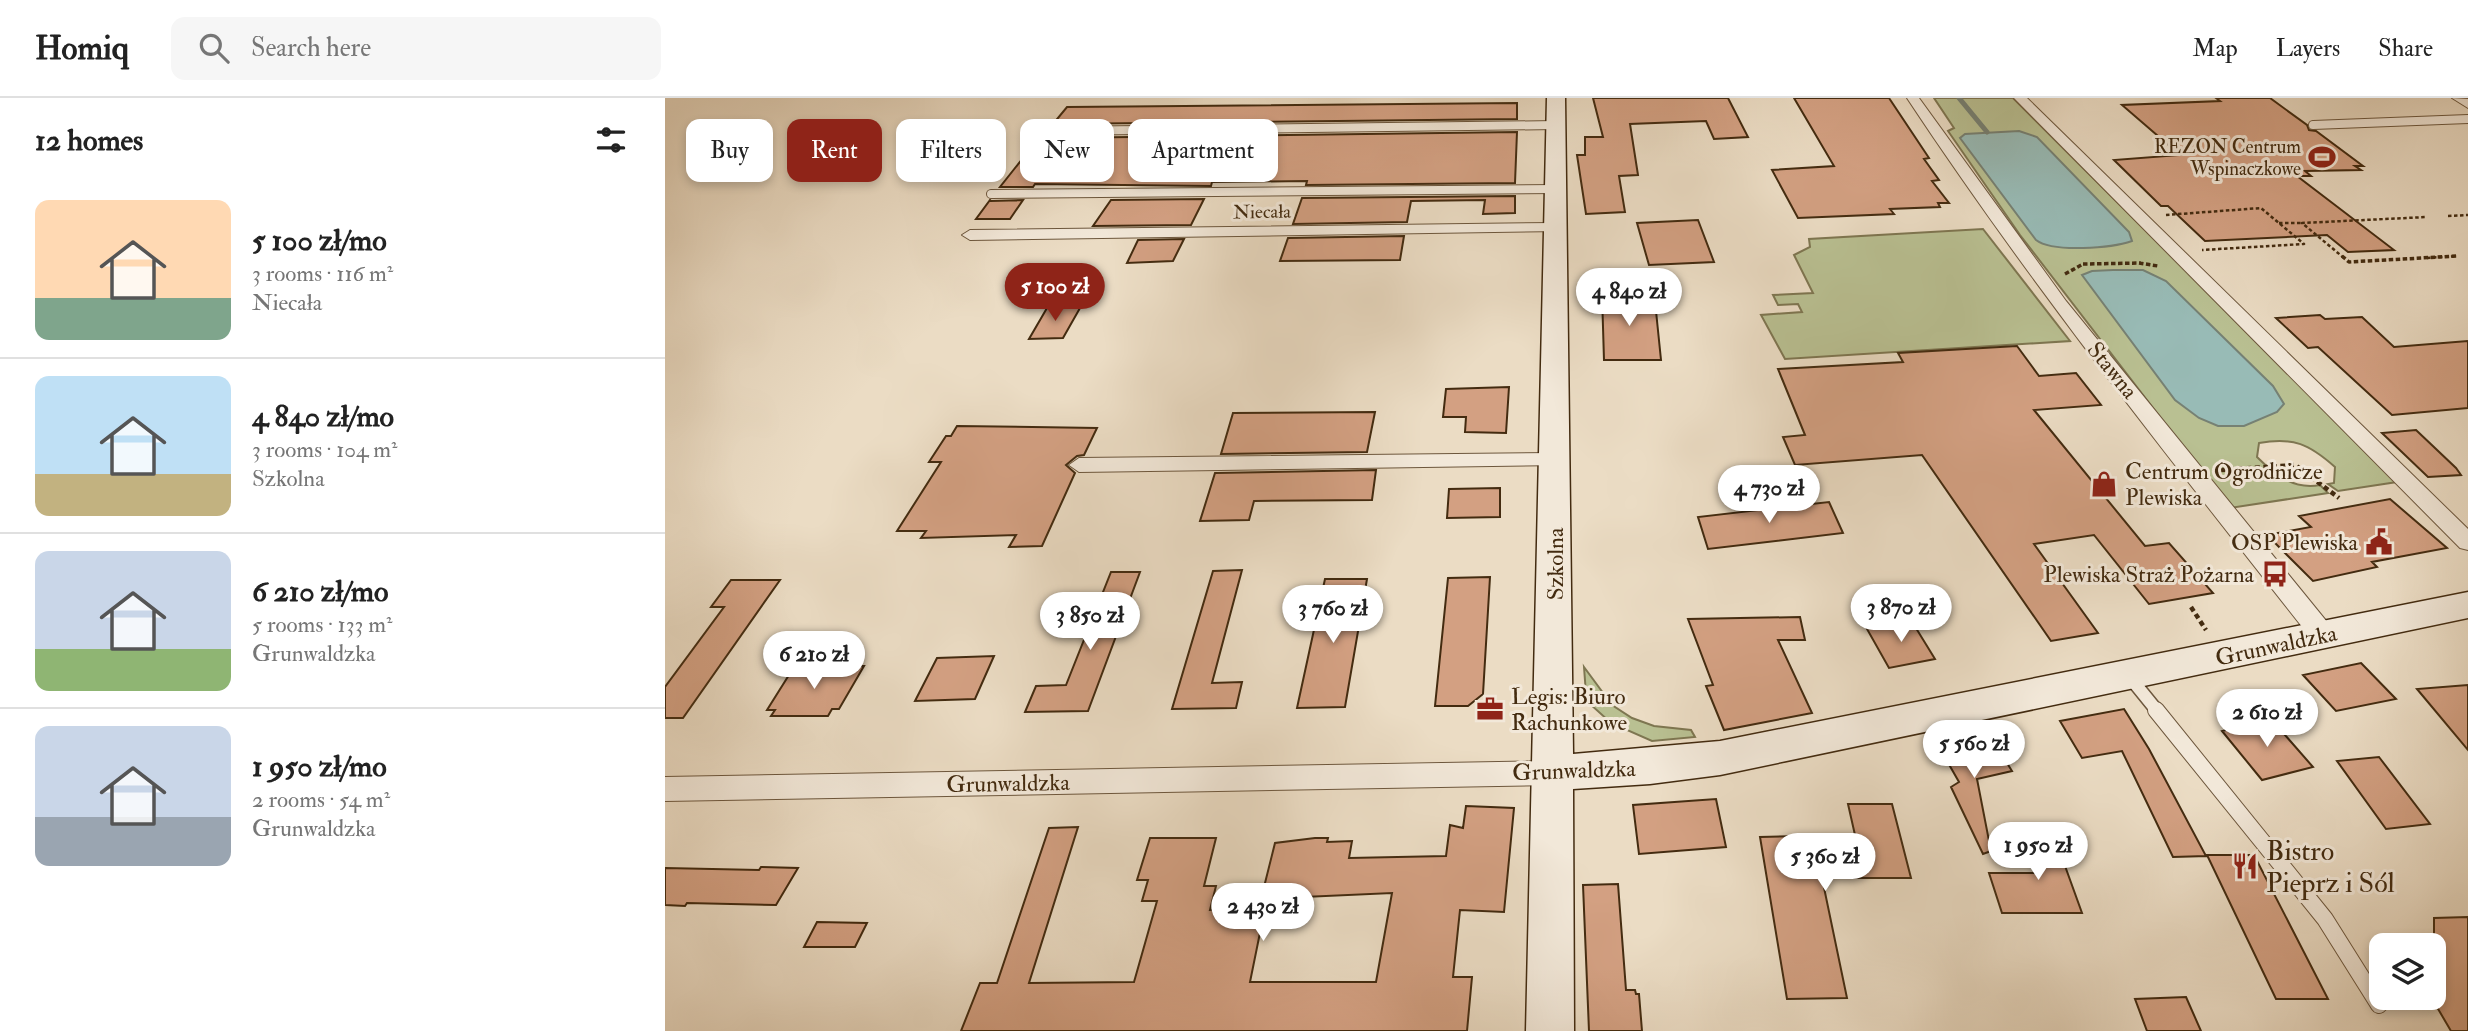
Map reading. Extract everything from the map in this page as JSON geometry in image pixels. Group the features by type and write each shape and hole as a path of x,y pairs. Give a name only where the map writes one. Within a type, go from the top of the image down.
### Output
{"street":[{"name":"Stawna","path":"1913,98 1973,190 2030,267 2323,635"},
{"path":"2020,98 2468,542"},
{"path":"2458,98 2468,104"},
{"name":"Szkolna","path":"1550,1031 1556,112"},
{"name":"Niecała","path":"969,235 1555,228"},
{"path":"1079,465 1555,460"},
{"name":"Grunwaldzka","path":"665,789 1553,773 1650,767 1720,758 2468,605"}],"lane":[{"path":"1114,129 1556,112"},
{"path":"2313,125 2468,119"},
{"path":"991,194 1557,189"},
{"path":"2128,675 2325,919 2369,989"}],"path":[{"path":"2030,267 2139,263 2304,244 2261,208 2157,216"},
{"path":"2448,216 2468,215"},
{"path":"2279,223 2427,217"},
{"path":"2302,223 2349,262 2457,256"},
{"path":"2139,263 2168,269"},
{"path":"2196,473 2264,465 2295,465 2339,498"},
{"path":"2191,607 2197,620 2213,638"}],"green space":[{"path":"1934,98 2013,98 2397,482 2338,491 2328,484 2334,483 2335,467 2317,453 2300,444 2271,441 2259,443 2257,457 2271,470 2293,483 2320,485 2328,493 2230,508 2020,235 1948,131 1954,128"},
{"path":"1983,229 2070,341 1785,359 1761,315 1802,312 1798,304 1778,305 1773,295 1813,293 1794,255 1810,247 1809,239"},
{"path":"1584,667 1612,705 1632,718 1654,726 1691,730 1695,737 1652,741 1611,723 1590,704 1586,694"}],"water":[{"path":"2019,131 2037,137 2129,232 2132,241 2111,246 2069,248 2055,247 2036,240 1960,138 1965,134"},
{"path":"2143,270 2166,281 2273,386 2284,404 2277,412 2244,426 2218,426 2199,418 2175,400 2082,275 2092,271"}],"building":[{"path":"1593,98 1728,98 1748,137 1714,139 1706,121 1630,124 1638,175 1619,176 1625,212 1586,214 1577,155 1585,155 1585,137 1603,137"},
{"path":"1794,98 1889,98 1929,158 1924,159 1939,180 1932,181 1949,203 1938,203 1940,207 1890,209 1894,214 1798,218 1772,170 1834,166"},
{"path":"2216,98 2270,98 2307,125 2309,130 2316,131 2363,166 2355,166 2361,170 2305,171 2311,176 2297,176 2394,250 2348,252 2327,235 2205,241 2168,206 2161,206 2114,160 2180,155 2122,105 2220,101"},
{"path":"1517,103 1517,119 1278,122 1278,119 1128,119 1128,123 1114,123 1114,119 1057,119 1067,107"},
{"path":"1517,132 1515,183 1306,185 1307,181 1278,181 1278,135"},
{"path":"1114,137 1128,137 1128,182 1212,182 1211,186 1035,184 1033,187 1000,187 1020,162 1020,182 1114,182"},
{"path":"1515,196 1515,213 1483,214 1485,200 1411,201 1407,222 1293,224 1302,198"},
{"path":"1204,199 1191,225 1093,226 1111,200"},
{"path":"990,200 1023,200 1010,219 976,219"},
{"path":"1698,220 1714,262 1649,265 1637,223"},
{"path":"1404,236 1400,260 1280,261 1288,238"},
{"path":"1184,239 1173,261 1127,263 1138,240"},
{"path":"1637,289 1640,312 1656,311 1661,360 1604,360 1602,294 1611,294 1610,290"},
{"path":"1047,308 1080,308 1063,338 1029,339"},
{"path":"2320,315 2325,319 2362,317 2394,347 2468,341 2468,408 2392,415 2318,347 2308,348 2276,318"},
{"path":"2017,346 2039,376 2076,373 2101,405 2034,410 2145,546 2169,543 2213,593 2149,604 2094,535 2034,544 2098,633 2051,641 1922,455 1795,465 1783,437 1805,435 1778,369 1903,362 1898,353"},
{"path":"1509,387 1506,433 1465,432 1466,417 1443,417 1446,389"},
{"path":"1375,412 1367,452 1221,454 1233,413"},
{"path":"957,426 1097,428 1084,455 1077,456 1066,465 1075,473 1042,546 1009,547 1016,535 921,538 926,531 897,531 941,462 929,462 946,436 951,436"},
{"path":"2416,430 2461,475 2428,477 2382,433"},
{"path":"1376,470 1372,500 1254,501 1249,520 1200,521 1215,473"},
{"path":"1500,488 1500,517 1447,518 1449,489"},
{"name":"OSP Plewiska","path":"2390,499 2447,548 2372,562 2377,567 2313,581 2267,535 2311,527 2299,516"},
{"path":"1829,502 1843,533 1708,549 1698,517"},
{"path":"1242,570 1212,683 1242,682 1236,708 1172,709 1213,571"},
{"path":"1111,572 1140,572 1088,711 1025,712 1036,686 1066,685"},
{"path":"1490,577 1483,694 1468,706 1435,706 1448,578"},
{"path":"1325,579 1367,579 1345,707 1297,708"},
{"path":"731,580 780,580 683,718 665,718 665,687 724,607 711,607"},
{"path":"1800,617 1805,640 1778,640 1812,713 1724,730 1706,686 1713,685 1688,619"},
{"path":"1911,620 1935,659 1889,668 1867,629"},
{"path":"994,656 975,699 915,701 937,658"},
{"path":"2361,663 2396,699 2336,711 2303,675"},
{"path":"864,666 839,709 832,709 828,716 771,716 775,710 767,710 794,667"},
{"path":"2468,685 2468,750 2417,689"},
{"path":"2124,709 2149,749 2206,856 2173,857 2122,751 2082,758 2060,721"},
{"path":"2271,719 2313,767 2262,780 2222,731"},
{"path":"1990,736 2012,771 1977,779 1991,851 1983,854 1951,787 1959,782 1939,747"},
{"path":"2379,757 2430,824 2386,829 2337,761"},
{"path":"1716,799 1726,847 1639,854 1633,805"},
{"path":"1848,804 1892,804 1911,878 1822,878 1847,998 1787,999 1760,837 1855,835"},
{"path":"1466,806 1514,808 1504,912 1460,910 1453,977 1472,977 1467,1031 961,1031 980,983 997,983 1049,828 1078,827 1029,983 1134,982 1157,901 1142,901 1148,880 1137,880 1150,838 1216,838 1204,886 1216,886 1210,910 1265,908 1250,982 1376,982 1392,893 1261,899 1275,843 1315,838 1328,838 1327,842 1352,841 1349,858 1446,856 1450,825 1463,828"},
{"path":"2024,830 2052,830 2082,913 2002,913 1989,873 2039,873"},
{"path":"2207,855 2254,855 2328,999 2276,999"},
{"path":"761,867 798,868 776,905 665,905 665,868 759,870"},
{"path":"1618,884 1626,990 1635,990 1636,994 1639,994 1642,1031 1589,1031 1583,885"},
{"path":"2468,917 2468,1031 2451,1031 2439,1010 2446,1010 2446,933 2434,933 2434,918"},
{"path":"817,922 867,923 855,947 804,947"},
{"path":"2186,997 2201,1031 2147,1031 2135,999"}],"waterway":[{"path":"1959,98 1987,132"}],"place":[{"name":"REZON Centrum Wspinaczkowe","path":"2322,157"},
{"name":"Centrum Ogrodnicze Plewiska","path":"2104,484"},
{"name":"OSP Plewiska","path":"2379,542"},
{"name":"Plewiska Straż Pożarna","path":"2275,574"},
{"name":"Legis: Biuro Rachunkowe","path":"1490,709"},
{"name":"Bistro Pieprz i Sól","path":"2245,866"}]}
